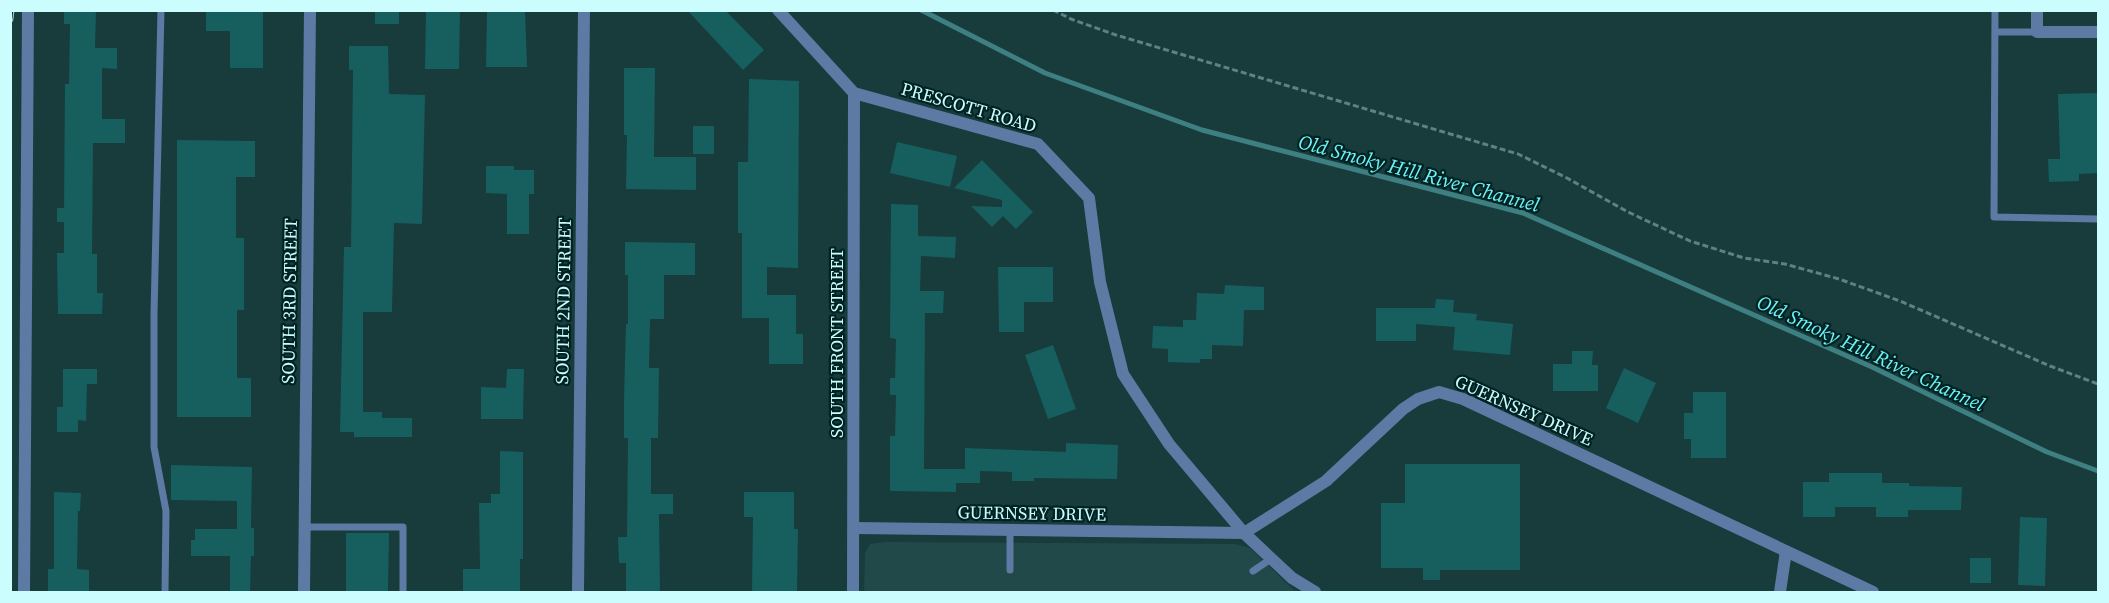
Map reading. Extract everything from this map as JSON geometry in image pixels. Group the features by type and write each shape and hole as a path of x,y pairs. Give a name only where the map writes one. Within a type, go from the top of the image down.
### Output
{"street":[{"path":"24,592 28,10"},
{"name":"SOUTH 3RD STREET","path":"304,592 310,10"},
{"name":"SOUTH 2ND STREET","path":"578,592 584,10"},
{"path":"778,10 854,93"},
{"path":"2037,10 2037,32 2098,32"},
{"name":"SOUTH FRONT STREET","path":"853,592 854,93"},
{"name":"PRESCOTT ROAD","path":"854,93 1038,144 1089,198 1100,282 1124,374 1168,444 1244,533 1292,579 1313,592"},
{"name":"GUERNSEY DRIVE","path":"854,528 1244,533 1326,481 1403,409 1418,399 1439,392 1463,399 1873,592"},
{"path":"1780,592 1786,551"}],"lane":[{"path":"161,10 154,314 154,447 166,511 165,592"},
{"path":"1995,10 1994,217 2098,219"},
{"path":"1995,32 2037,32"},
{"path":"305,526 403,527 403,592"},
{"path":"1010,570 1011,530"},
{"path":"1252,571 1271,559"}],"path":[{"path":"1053,10 1071,20 1116,35 1518,154 1628,212 1690,241 1744,258 1785,264 1839,279 1890,297 2050,366 2098,384"}],"shaded area":[{"path":"885,542 1235,544 1250,548 1296,592 864,592 865,553 870,544"}],"building":[{"path":"64,10 96,10 95,48 117,48 117,69 102,68 102,119 125,119 125,143 93,143 92,254 97,254 97,293 103,293 102,314 58,314 57,253 64,253 64,222 57,222 57,208 64,208 65,84 69,84 70,24 64,24"},
{"path":"206,10 263,10 263,68 230,68 230,31 206,31"},
{"path":"375,10 399,10 399,24 375,24"},
{"path":"426,10 460,10 459,69 425,69"},
{"path":"487,10 525,10 527,67 486,67"},
{"path":"687,10 725,10 764,50 743,70"},
{"path":"349,46 388,46 389,94 425,95 422,224 394,223 392,312 363,312 363,412 382,412 382,418 412,418 412,437 354,437 354,432 340,432 344,247 351,247 353,70 349,70"},
{"path":"624,68 655,68 654,157 696,157 696,190 626,189 627,135 624,135"},
{"path":"749,79 799,81 798,268 767,267 767,295 796,295 796,334 803,334 803,364 769,364 769,318 742,318 742,233 738,233 738,162 748,162"},
{"path":"2098,93 2098,173 2079,174 2079,181 2049,182 2048,159 2060,159 2058,94"},
{"path":"693,126 714,126 714,154 693,154"},
{"path":"177,140 255,141 255,177 236,177 236,238 244,238 244,310 237,310 237,378 251,378 251,417 177,417"},
{"path":"897,142 957,156 950,187 890,173"},
{"path":"982,160 1033,212 1016,229 1003,216 992,227 971,206 1002,207 1002,200 954,188"},
{"path":"486,166 514,166 514,170 534,170 534,194 529,194 529,234 507,234 507,194 486,193"},
{"path":"891,204 918,205 918,236 956,237 955,258 921,256 920,291 944,291 943,313 925,313 924,469 965,469 965,448 1066,452 1066,443 1118,445 1117,479 1034,478 1034,481 1012,481 1012,472 980,471 980,483 956,483 956,492 890,491 890,436 895,436 896,395 890,395 890,378 895,378 896,339 890,338"},
{"path":"625,242 695,243 695,275 664,275 664,319 650,319 649,368 659,368 658,438 651,438 651,494 673,494 673,514 659,514 660,592 626,592 626,563 619,563 618,537 627,537 628,438 624,438 624,399 628,275 625,275"},
{"path":"998,267 1053,267 1053,302 1024,302 1024,332 999,332"},
{"path":"1225,285 1264,287 1264,310 1244,310 1243,346 1212,345 1212,359 1200,359 1200,363 1168,362 1168,349 1152,348 1153,326 1183,327 1183,320 1196,320 1197,293 1224,294"},
{"path":"1436,299 1454,300 1453,312 1477,314 1476,320 1513,324 1510,355 1453,350 1455,327 1416,324 1416,341 1376,341 1376,308 1435,308"},
{"path":"1053,345 1076,409 1048,419 1025,355"},
{"path":"1572,351 1593,351 1592,365 1598,365 1598,391 1553,391 1553,364 1572,364"},
{"path":"1624,368 1656,383 1638,423 1606,408"},
{"path":"63,369 97,369 97,384 87,384 86,421 78,420 78,432 57,432 57,407 63,407"},
{"path":"507,369 524,369 523,419 481,419 481,387 506,388"},
{"path":"1693,392 1726,392 1726,458 1691,458 1691,439 1684,439 1684,413 1693,413"},
{"path":"500,451 523,452 523,559 520,559 520,591 463,591 463,569 480,569 479,503 491,503 491,494 500,494"},
{"path":"1405,464 1520,464 1520,570 1440,570 1440,580 1423,580 1423,568 1381,568 1381,503 1405,503"},
{"path":"171,465 252,467 251,528 254,528 254,556 251,556 250,592 230,592 230,556 191,556 191,540 195,540 195,529 237,529 237,501 171,500"},
{"path":"1829,473 1882,473 1882,483 1962,487 1961,510 1908,510 1908,517 1876,517 1876,507 1835,507 1835,517 1803,517 1803,482 1829,482"},
{"path":"54,492 81,493 80,511 78,511 77,569 89,570 89,592 48,592 48,569 54,569"},
{"path":"744,492 794,492 794,529 798,529 797,592 752,592 753,517 744,517"},
{"path":"2020,517 2047,518 2045,586 2018,585"},
{"path":"346,533 389,533 388,592 346,592"},
{"path":"1970,558 1991,558 1991,583 1970,583"}],"waterway":[{"name":"Old Smoky Hill River Channel","path":"921,10 1045,73 1202,130 1523,213 1872,367 2047,452 2098,471"}],"railway":[{"path":"10,19 11,10"}]}
